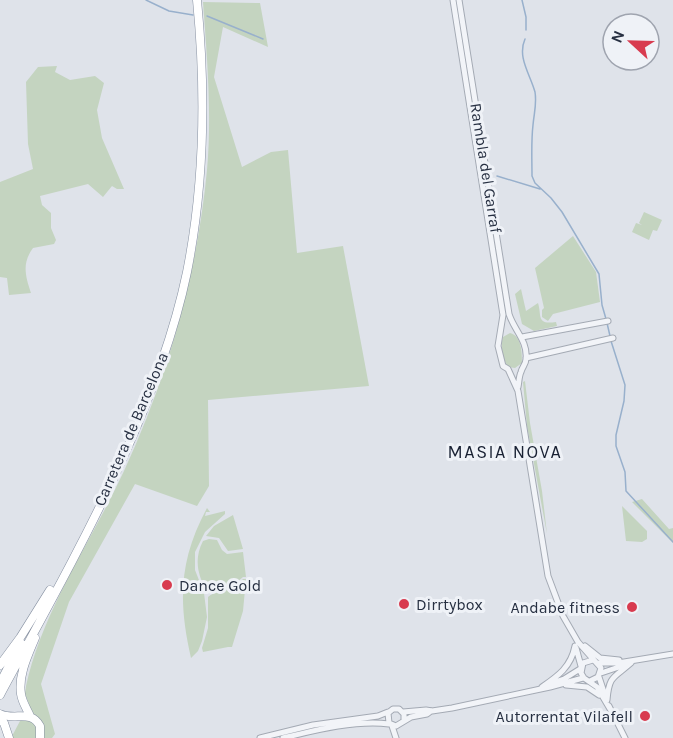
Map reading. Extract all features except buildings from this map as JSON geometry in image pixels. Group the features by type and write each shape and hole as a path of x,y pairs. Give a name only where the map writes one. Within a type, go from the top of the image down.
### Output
{"highway":[{"name":"Carretera de Barcelona","path":"0,695 118,467 158,369 178,304 198,207 203,150 204,92 197,0"},
{"path":"0,683 114,468 118,467"},
{"path":"43,736 38,722 30,716 21,694 22,676 47,613 47,607"},
{"path":"0,665 37,612"},
{"path":"0,716 30,716"},
{"path":"0,716 9,735"},
{"path":"9,735 10,724 17,717"}],"street":[{"name":"Rambla del Garraf","path":"453,0 503,315 500,334"},
{"name":"Rambla del Garraf","path":"459,0 509,314 512,325 521,335"},
{"path":"521,369 508,369 503,366 498,346 500,334 512,329 521,335 608,321"},
{"path":"518,391 521,369 525,366 526,358 521,335"},
{"path":"526,358 613,338"},
{"path":"508,369 518,391 548,576 553,592 570,629 586,679 597,687 625,738"},
{"path":"570,629 596,662 605,700"},
{"path":"576,638 600,658 629,662"},
{"path":"542,687 566,669 572,659 575,646"},
{"path":"260,738 395,708 404,712 431,711 492,700 586,679 640,659 673,654"},
{"path":"548,683 564,679 581,668 587,661 629,662"},
{"path":"605,700 613,677 629,662"},
{"path":"562,684 587,687 605,700"},
{"path":"398,702 404,712"},
{"path":"388,711 387,719 396,725"},
{"path":"283,738 339,727 396,725 431,711"},
{"path":"398,738 396,725 404,712"}],"green space":[{"path":"203,2 260,3 268,47 223,27 214,77 242,167 271,152 288,150 297,253 343,246 369,386 208,400 209,486 197,506 135,484 69,602 41,684 55,734 52,738 11,738 29,704 25,694 26,686 44,630 140,435 167,362 188,286 207,170 209,107"},
{"path":"57,66 55,72 70,80 95,76 104,83 97,110 102,138 124,189 112,186 103,197 88,184 40,196 42,205 51,213 51,228 56,240 54,244 33,248 27,259 27,280 31,293 9,295 7,278 0,277 0,182 33,169 28,144 26,82 38,67"},
{"path":"644,212 662,220 657,231 653,230 649,240 632,232 636,223 642,225 639,223"},
{"path":"573,236 596,272 600,302 553,314 548,321 542,317 544,308 535,268"},
{"path":"521,289 526,311 538,303 543,321 556,322 557,326 534,331 522,324 515,294"},
{"path":"510,333 519,341 521,350 522,363 515,368 508,367 503,352 503,337"},
{"path":"525,381 547,534 527,426 523,382"},
{"path":"642,499 669,529 673,528 673,543 632,502"},
{"path":"622,506 647,531 647,539 642,542 626,541"},
{"path":"207,508 210,512 206,512 205,516 225,511 225,514 205,532 195,552 195,570 204,593 207,617 202,641 198,651 191,658 184,618 184,581 191,545"},
{"path":"233,515 243,549 228,551 219,538 206,536 214,526"},
{"path":"217,540 227,554 243,552 246,577 227,588 207,591 199,573 198,554 203,541"},
{"path":"246,579 243,611 232,647 203,652 208,628 208,597 233,588"}],"waterway":[{"path":"146,0 169,11 193,15"},
{"path":"522,0 526,30"},
{"path":"207,16 263,39"},
{"path":"525,39 523,59 536,96 532,138 532,176 535,183 562,212 599,274 602,305 606,319"},
{"path":"497,176 540,189"},
{"path":"607,323 610,336"},
{"path":"611,341 625,385 616,446 625,472 626,491 673,542"}],"place":[{"name":"Dance Gold","path":"167,585"},
{"name":"Dirrtybox","path":"404,604"},
{"name":"Andabe fitness","path":"632,607"},
{"name":"Autorrentat Vilafell","path":"645,716"}],"district":[{"name":"MASIA NOVA","path":"505,452"}]}
